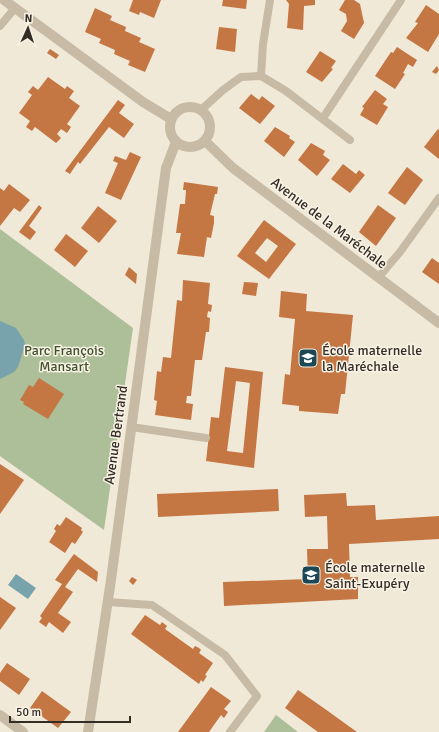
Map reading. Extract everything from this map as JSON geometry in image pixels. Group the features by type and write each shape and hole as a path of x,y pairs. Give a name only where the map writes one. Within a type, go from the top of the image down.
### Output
{"street":[{"path":"4,0 143,102 171,119"},
{"path":"189,107 200,110 209,119 210,125 208,136 205,141 200,145 188,147 176,142 170,132 171,119 183,108 189,107"},
{"name":"Avenue de la Maréchale","path":"205,141 233,168 439,323"},
{"name":"Avenue Bertrand","path":"88,732 108,602 166,168 176,142"},
{"path":"0,715 23,732"}],"lane":[{"path":"261,76 263,44 270,0"},
{"path":"323,118 401,0"},
{"path":"0,26 15,8"},
{"path":"200,110 223,90 242,77 261,76 286,91 350,140"},
{"path":"378,278 400,252 439,198"},
{"path":"131,427 206,438"},
{"path":"108,602 152,605 225,655 257,696 230,732"}],"green space":[{"name":"Parc François Mansart","path":"0,229 133,328 104,530 0,456"},
{"path":"276,715 298,732 264,732"}],"water":[{"path":"0,321 16,328 24,340 25,345 18,367 14,372 0,379"},
{"path":"16,574 36,588 28,599 8,585"}],"building":[{"path":"133,0 161,0 154,18 140,12 139,15 129,11"},
{"path":"223,0 247,0 246,9 222,6"},
{"path":"286,0 315,0 315,5 304,6 303,30 287,28 289,4"},
{"path":"345,0 354,0 360,4 364,23 354,39 341,31 347,21 346,14 339,10"},
{"path":"426,5 439,14 439,34 428,52 406,38 418,23 415,22"},
{"path":"95,8 112,16 110,20 126,27 125,31 141,38 139,42 155,49 145,72 128,65 130,61 114,54 115,50 99,43 101,39 85,32"},
{"path":"219,27 237,29 235,52 216,49"},
{"path":"397,47 417,60 413,67 408,64 403,73 405,74 395,89 375,76 391,52 393,53"},
{"path":"50,49 59,55 56,59 47,53"},
{"path":"320,51 336,61 331,68 333,69 322,82 306,72"},
{"path":"437,66 439,70 436,74 432,72"},
{"path":"48,77 65,89 67,86 74,91 69,98 80,106 67,124 71,127 67,133 61,129 57,134 61,138 56,143 35,127 32,131 26,127 30,121 19,113 32,95 28,92 33,86 38,90"},
{"path":"375,90 387,99 383,104 388,107 377,125 360,115 364,108 362,107"},
{"path":"251,94 259,100 262,96 275,106 260,124 239,108"},
{"path":"118,100 125,105 119,113 134,124 124,138 109,127 80,164 78,162 70,174 65,171"},
{"path":"275,127 290,136 289,138 295,142 284,157 264,141"},
{"path":"438,129 439,130 439,159 424,147"},
{"path":"311,143 325,151 323,155 330,160 317,176 298,160"},
{"path":"130,152 141,157 121,200 105,193 118,163 113,161 115,156 126,160"},
{"path":"343,164 356,174 359,170 365,175 350,193 331,179"},
{"path":"407,167 423,180 405,205 388,193"},
{"path":"184,182 218,187 210,215 214,216 211,238 207,237 204,257 177,254 181,233 176,233 180,204 185,204 186,190 183,190"},
{"path":"9,184 30,200 20,212 14,208 0,226 0,188 4,191"},
{"path":"39,205 42,208 29,226 36,232 30,240 19,232"},
{"path":"378,205 396,218 376,246 359,232"},
{"path":"98,206 117,221 99,243 81,228"},
{"path":"264,220 296,244 269,279 237,256","holes":["267,238 278,246 266,262 255,253"]},
{"path":"66,234 88,251 75,267 54,250"},
{"path":"432,258 439,263 439,284 422,272"},
{"path":"129,267 137,274 136,284 125,275"},
{"path":"183,280 210,283 208,304 212,305 211,312 208,311 207,317 210,318 209,332 206,332 202,360 195,360 191,396 187,396 186,403 193,404 191,420 155,415 157,401 154,400 157,371 161,372 163,357 171,358 177,300 182,301"},
{"path":"244,282 258,283 256,296 242,294"},
{"path":"281,291 307,294 306,311 353,315 345,394 341,394 338,414 299,411 299,406 282,404 285,374 290,375 295,319 279,317"},
{"path":"225,367 263,372 254,468 206,461 211,417 219,418","holes":["236,381 250,383 243,453 227,451"]},
{"path":"39,378 64,394 48,419 23,404 24,402 20,400 29,385 33,387"},
{"path":"0,464 24,480 0,514"},
{"path":"278,489 279,511 158,517 157,494"},
{"path":"346,493 347,506 375,505 376,520 439,516 439,539 349,544 350,577 358,577 358,599 224,606 223,582 308,579 307,549 328,549 327,516 305,517 304,495"},
{"path":"66,517 82,528 81,530 83,532 75,544 72,542 65,553 49,542 56,531 54,529 57,524 60,526"},
{"path":"74,554 98,572 97,582 78,569 65,587 73,592 58,613 71,622 63,633 49,622 46,627 39,622 42,618 40,616 62,584 55,580"},
{"path":"132,577 137,580 133,585 129,581"},
{"path":"0,597 16,608 0,630"},
{"path":"145,615 160,625 162,622 167,626 165,629 193,649 195,646 199,648 201,650 199,653 213,663 205,675 207,676 203,682 201,680 199,684 131,634"},
{"path":"7,663 30,679 19,695 0,681 0,673"},
{"path":"211,687 231,701 224,709 228,712 224,718 221,715 209,732 178,732"},
{"path":"298,690 357,732 318,732 285,708"},
{"path":"42,691 71,712 58,728 30,708"}],"place":[{"name":"École maternelle la Maréchale","path":"308,358"},
{"name":"École maternelle Saint-Exupéry","path":"311,575"}]}
